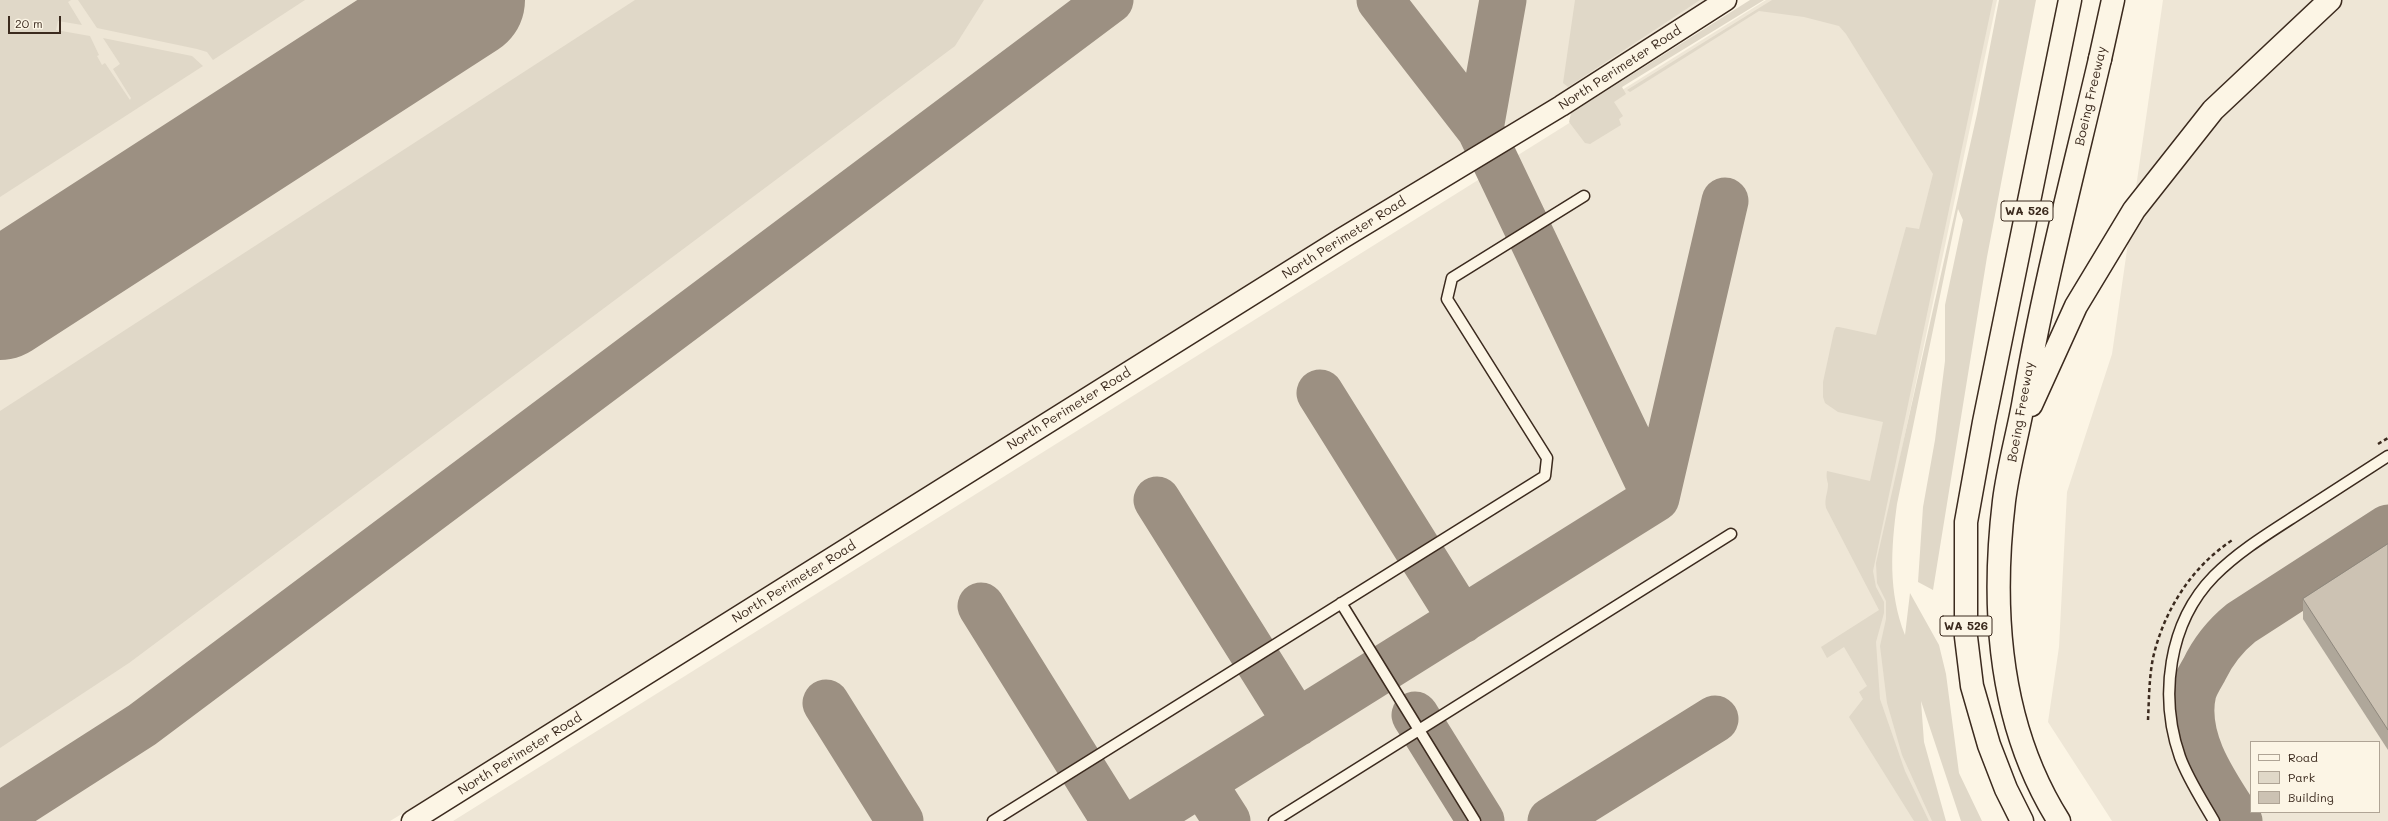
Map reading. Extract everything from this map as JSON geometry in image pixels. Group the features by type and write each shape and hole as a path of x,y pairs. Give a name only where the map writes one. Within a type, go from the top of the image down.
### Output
{"highway":[{"name":"WA 526","path":"2022,821 2006,789 1989,745 1972,686 1966,637 1966,522 1984,422 2070,0"},
{"name":"Boeing Freeway","path":"2059,821 2048,804 2026,754 2010,700 2000,637 1997,571 2004,499 2018,436 2035,336 2113,0"},
{"path":"2018,436 2076,306 2134,210 2213,110 2330,0"}],"street":[{"name":"North Perimeter Road","path":"412,821 1334,243 1561,106 1726,0"}],"lane":[{"path":"993,821 1546,476 1547,458 1447,299 1452,278 1584,196"},
{"path":"2214,821 2180,758 2172,730 2168,702 2169,677 2173,653 2181,630 2195,601 2213,577 2240,552 2388,456"},
{"path":"1274,821 1731,534"},
{"path":"1341,603 1475,821"}],"shaded area":[{"path":"0,0 1711,0 654,663 390,821 0,821"},
{"path":"1766,0 1997,0 1900,458 1892,509 1886,582 1936,821 453,821"},
{"path":"2163,0 2388,0 2388,821 2112,821 2048,722 2059,647 2067,492 2112,354"}],"green space":[{"path":"0,0 71,0 68,2 82,25 58,21 56,30 90,36 102,65 105,63 130,100 131,98 113,69 120,64 103,38 192,56 203,66 0,197"},
{"path":"78,0 305,0 213,60 207,52 197,49 97,28"},
{"path":"635,0 984,0 955,46 129,663 0,748 0,411"},
{"path":"1575,0 1700,0 1568,87 1563,83"},
{"path":"1750,0 1764,0 1622,87 1626,94 1614,102 1623,116 1619,119 1621,125 1590,144 1585,143 1569,122 1571,113"},
{"path":"1772,0 1993,0 1873,571 1876,587 1884,602 1884,613 1876,642 1880,699 1905,771 1929,821 1914,821 1849,717 1863,699 1859,692 1867,686 1844,647 1827,658 1821,647 1879,610 1826,508 1825,501 1828,484 1827,471 1870,481 1883,422 1838,412 1825,403 1823,397 1823,382 1834,331 1836,327 1839,327 1876,335 1906,227 1919,229 1933,174 1846,34 1839,26 1804,17 1759,11 1630,92 1627,90"},
{"path":"1999,0 2036,0 1987,257 1933,590 1918,582 1923,507 1935,440 1945,361 1945,305 1963,220 1958,209 1897,504 1893,537 1893,586 1905,635 1910,593 1939,645 1946,674 1959,773 1982,821 1961,821 1921,701 1924,742 1946,821 1932,821 1902,755 1887,703 1880,646 1886,619 1886,601 1877,583 1876,563 1977,114"}],"building":[{"path":"2388,544 2388,730 2303,599"}],"taxiway":[{"path":"0,816 142,725 1110,0"},
{"path":"1140,821 1656,498 1480,129 1380,0"},
{"path":"1480,129 1503,0"},
{"path":"1656,498 1725,201"},
{"path":"1320,393 1462,620"},
{"path":"1157,500 1297,723"},
{"path":"2239,821 2211,776 2196,744 2192,727 2191,710 2193,692 2196,684 2215,650 2241,623 2388,528"},
{"path":"981,606 1115,821"},
{"path":"826,703 900,821"},
{"path":"1415,715 1481,821"},
{"path":"1551,821 1715,719"},
{"path":"1202,782 1227,821"}],"runway":[{"path":"0,301 466,0"}]}
